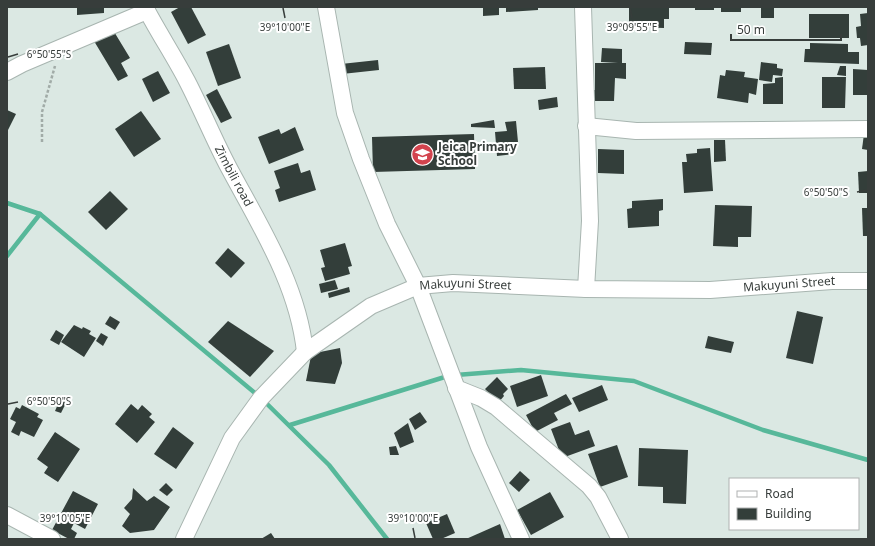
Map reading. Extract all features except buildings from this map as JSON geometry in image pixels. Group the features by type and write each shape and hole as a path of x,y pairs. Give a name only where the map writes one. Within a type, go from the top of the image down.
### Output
{"street":[{"path":"326,7 345,113 361,159 387,224 418,286 479,447 520,539"},
{"path":"583,7 590,221 586,289"},
{"path":"7,72 146,9"},
{"name":"Zimbili road","path":"146,9 189,86 226,164 278,262 294,299 302,327 305,352"},
{"path":"586,126 636,131 868,129"},
{"name":"Makuyuni Street","path":"184,539 232,438 261,398 305,352 371,306 418,286 453,283 586,289 710,290 832,280 868,281"},
{"path":"456,388 481,398 496,407 589,486 598,497 620,539"},
{"path":"7,515 52,539"}],"path":[{"path":"42,142 42,112 48,86 62,47"}],"waterway":[{"path":"7,203 40,214 261,398 329,465 387,539"},
{"path":"7,256 40,214"},
{"path":"456,375 521,370 634,381 763,430 868,460"},
{"path":"290,425 448,376"}],"place":[{"name":"Jeica Primary School","path":"422,154"}]}
